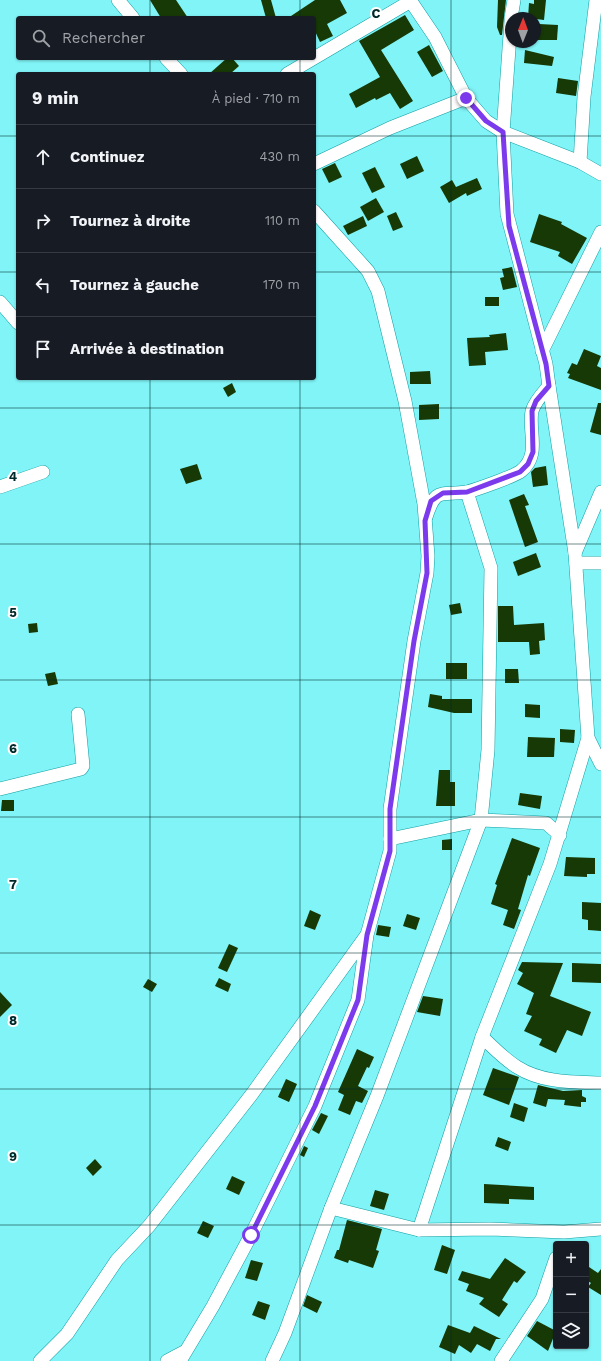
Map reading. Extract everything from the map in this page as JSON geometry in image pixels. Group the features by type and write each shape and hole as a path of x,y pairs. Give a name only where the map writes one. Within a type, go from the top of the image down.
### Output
{"street":[{"path":"118,0 131,16"},
{"path":"512,12 514,0"},
{"path":"580,162 584,96 596,0"},
{"path":"316,57 411,1 435,37 466,98 486,121 503,132 580,162 601,174"},
{"path":"419,1230 482,1037 560,835 588,738 576,558 549,386 542,351 509,226 503,132 509,48"},
{"path":"168,60 179,72"},
{"path":"290,72 311,60"},
{"path":"316,163 390,128 466,98"},
{"path":"167,1361 182,1357 213,1306 315,1106 358,1000 367,935 390,851 390,809 393,784 414,641 427,573 425,521 405,401 378,291 368,271 316,213"},
{"path":"542,351 601,232"},
{"path":"0,302 16,321"},
{"path":"425,521 431,501 443,493 467,492 520,472 528,464 533,452 532,411 536,401 549,386"},
{"path":"0,487 43,472"},
{"path":"272,1361 285,1333 330,1208 377,1096 481,820 488,743 491,568 467,492"},
{"path":"576,558 601,492"},
{"path":"576,558 601,563"},
{"path":"0,789 81,769 78,714"},
{"path":"588,738 601,764"},
{"path":"390,839 481,820 546,823 560,835"},
{"path":"40,1361 67,1334 117,1260 149,1226 243,1106 367,935"},
{"path":"482,1037 517,1067 547,1080 601,1083"},
{"path":"330,1208 419,1230 490,1229 562,1238 601,1229"},
{"path":"501,1361 542,1299 553,1267"}],"building":[{"path":"150,0 176,0 187,16 160,16"},
{"path":"261,0 271,0 275,16 265,16"},
{"path":"315,0 340,0 347,13 327,24 333,36 320,42 316,33 316,16 291,16"},
{"path":"498,0 506,0 502,35 500,35 497,27"},
{"path":"534,0 546,0 544,20 541,20 541,12 528,12 529,3 534,4"},
{"path":"405,15 414,30 381,50 413,101 400,109 390,93 376,100 375,98 356,108 349,94 380,77 359,41"},
{"path":"541,24 558,25 557,40 541,40"},
{"path":"429,45 443,71 432,77 417,52"},
{"path":"525,50 554,57 552,66 524,63"},
{"path":"225,60 234,60 239,66 232,72 211,72"},
{"path":"558,78 578,81 576,96 556,93"},
{"path":"417,156 424,171 407,179 400,164"},
{"path":"335,163 342,177 329,183 322,169"},
{"path":"375,167 385,187 372,193 362,173"},
{"path":"477,178 482,189 467,196 466,193 449,203 440,187 452,180 456,187"},
{"path":"376,198 384,212 368,221 360,207"},
{"path":"396,212 403,227 393,231 387,216"},
{"path":"539,214 562,222 561,224 587,238 572,264 558,256 560,252 530,242"},
{"path":"363,216 367,226 348,235 343,226"},
{"path":"512,267 517,287 503,290 500,278 504,277 502,269"},
{"path":"485,297 499,297 499,306 485,306"},
{"path":"506,333 508,350 485,352 486,365 469,366 467,338 490,337 489,335"},
{"path":"584,349 601,356 597,366 601,368 601,390 568,378 570,374 567,373 572,363 577,365"},
{"path":"430,371 431,384 410,384 410,372"},
{"path":"232,383 236,392 228,397 223,388"},
{"path":"598,403 601,403 601,435 590,432"},
{"path":"439,404 439,419 419,420 419,405"},
{"path":"197,464 202,479 186,484 180,469"},
{"path":"546,466 548,485 533,487 531,472 535,468"},
{"path":"524,494 529,505 525,506 538,542 525,547 509,500"},
{"path":"536,553 541,567 518,576 513,562"},
{"path":"460,603 462,613 451,615 449,605"},
{"path":"498,606 513,606 514,625 544,623 545,640 539,641 540,654 530,655 529,642 498,642"},
{"path":"37,623 38,632 29,633 28,624"},
{"path":"446,663 467,663 467,679 446,679"},
{"path":"505,669 518,669 519,683 505,683"},
{"path":"55,672 58,684 48,686 45,674"},
{"path":"430,694 442,696 442,699 472,699 472,713 454,713 428,707"},
{"path":"525,704 540,705 540,718 525,717"},
{"path":"560,729 575,730 574,743 560,742"},
{"path":"528,737 555,738 554,757 527,757"},
{"path":"439,770 450,770 450,782 455,782 455,806 436,806"},
{"path":"520,793 542,796 540,809 518,805"},
{"path":"2,800 14,800 14,811 1,811"},
{"path":"512,838 540,848 530,876 528,875 518,909 521,910 514,929 503,925 508,910 491,904 497,885 495,884"},
{"path":"452,839 452,850 442,850 442,840"},
{"path":"566,857 595,858 595,874 587,874 587,877 564,876"},
{"path":"582,902 601,903 601,931 588,930 588,920 582,919"},
{"path":"310,910 321,915 315,930 304,926"},
{"path":"407,914 420,918 416,930 403,926"},
{"path":"378,925 391,927 389,937 376,935"},
{"path":"229,944 238,948 227,972 218,968"},
{"path":"522,962 563,963 550,996 591,1012 582,1036 567,1030 556,1053 539,1045 542,1039 524,1031 532,1016 526,1014 534,993 517,984 523,973 518,970"},
{"path":"572,963 601,964 601,983 572,982"},
{"path":"219,978 231,984 228,992 215,986"},
{"path":"148,979 157,984 152,992 143,987"},
{"path":"0,992 12,1005 0,1017"},
{"path":"423,996 443,999 440,1016 417,1012"},
{"path":"357,1049 374,1057 369,1068 367,1067 358,1086 368,1091 362,1103 356,1101 350,1115 338,1110 344,1095 338,1092"},
{"path":"493,1068 519,1077 509,1105 483,1095"},
{"path":"286,1079 297,1084 289,1102 278,1097"},
{"path":"538,1085 563,1091 582,1090 582,1096 586,1098 586,1102 581,1102 581,1107 564,1105 565,1100 548,1099 546,1107 533,1103"},
{"path":"514,1103 528,1108 524,1122 510,1117"},
{"path":"321,1113 328,1116 319,1134 312,1130"},
{"path":"498,1137 511,1142 508,1151 495,1146"},
{"path":"304,1146 308,1148 304,1157 300,1155"},
{"path":"95,1159 102,1167 93,1176 86,1168"},
{"path":"232,1176 245,1182 239,1195 226,1189"},
{"path":"484,1184 534,1187 534,1200 509,1199 509,1204 484,1203"},
{"path":"375,1190 389,1194 384,1210 370,1206"},
{"path":"347,1220 382,1229 376,1250 379,1251 373,1268 349,1260 348,1263 334,1258 337,1250 339,1250"},
{"path":"203,1221 214,1226 208,1238 197,1233"},
{"path":"442,1245 455,1250 447,1274 434,1270"},
{"path":"505,1258 526,1272 517,1283 514,1281 502,1300 508,1304 499,1317 479,1304 484,1298 466,1291 469,1284 458,1280 462,1271 490,1279"},
{"path":"251,1260 263,1263 257,1281 245,1278"},
{"path":"589,1267 598,1273 601,1269 601,1295 589,1288 591,1283 589,1282"},
{"path":"307,1295 322,1302 317,1313 303,1306"},
{"path":"258,1301 270,1305 265,1320 252,1315"},
{"path":"537,1321 553,1329 553,1338 548,1351 527,1336"},
{"path":"448,1325 470,1333 474,1326 501,1339 496,1339 490,1351 477,1344 471,1353 459,1345 455,1354 439,1347"}],"route":[{"path":"251,1235 315,1106 358,1000 367,935 390,851 390,809 414,641 427,573 428,556 425,521 431,501 443,493 467,492 520,472 528,464 533,452 532,411 536,401 549,386 546,364 509,226 507,214 503,132 486,121 466,98"}]}
